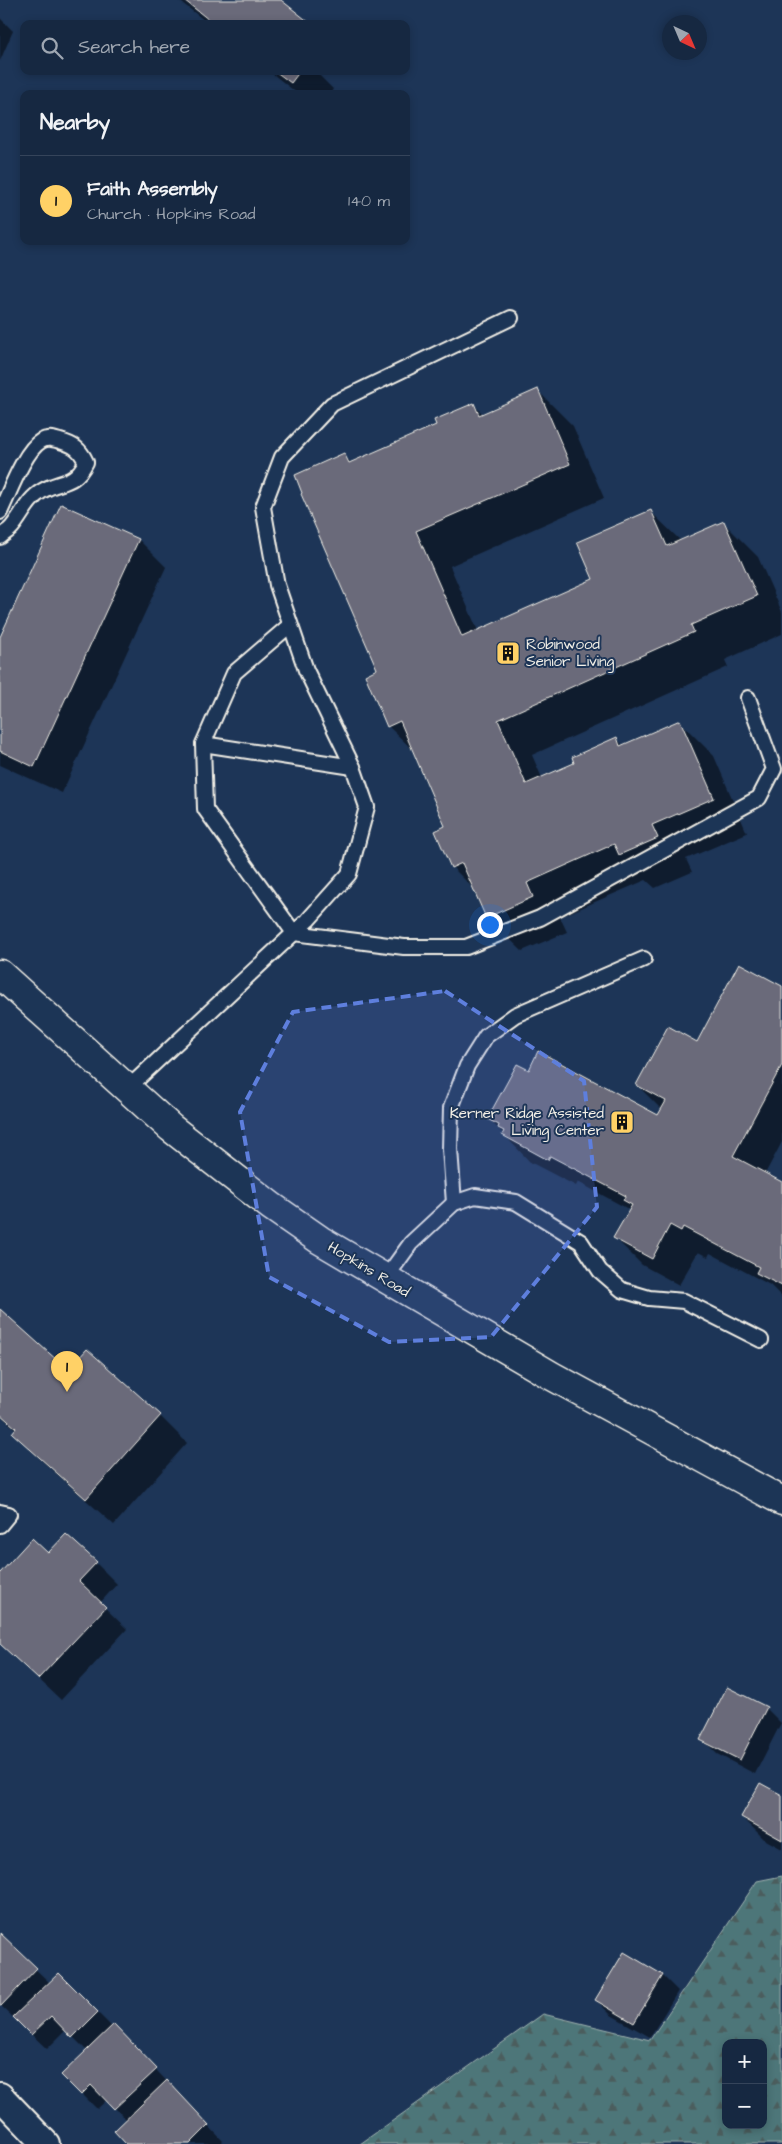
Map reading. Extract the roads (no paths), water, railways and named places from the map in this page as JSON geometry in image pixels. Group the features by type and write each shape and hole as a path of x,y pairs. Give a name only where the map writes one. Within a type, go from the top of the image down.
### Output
{"main road":[{"name":"Hopkins Road","path":"0,974 127,1089 207,1157 271,1206 320,1240 385,1280 552,1376 782,1501"}],"street":[{"path":"0,2096 46,2144"}],"lane":[{"path":"127,1089 294,933 348,874 367,807 353,767 306,670 277,585 263,506 282,457 332,404 511,318"},
{"path":"0,512 25,462 34,447 42,440 51,438 73,445 82,453 86,462 81,472 72,480 42,491 32,499 11,528 0,536"},
{"path":"290,625 234,673 203,744 205,809 294,933 404,948 466,947 540,918 759,798 774,769 748,698"},
{"path":"203,744 353,767"},
{"path":"454,1203 450,1149 451,1108 467,1066 486,1036 515,1015 644,959"},
{"path":"385,1280 411,1243 454,1203 475,1196 516,1202 581,1242 600,1270 622,1290 649,1298 684,1301 761,1340"}],"place":[{"name":"Robinwood Senior Living","path":"508,653"},
{"name":"Kerner Ridge Assisted Living Center","path":"622,1122"},
{"name":"Faith Assembly","path":"67,1392"}]}
